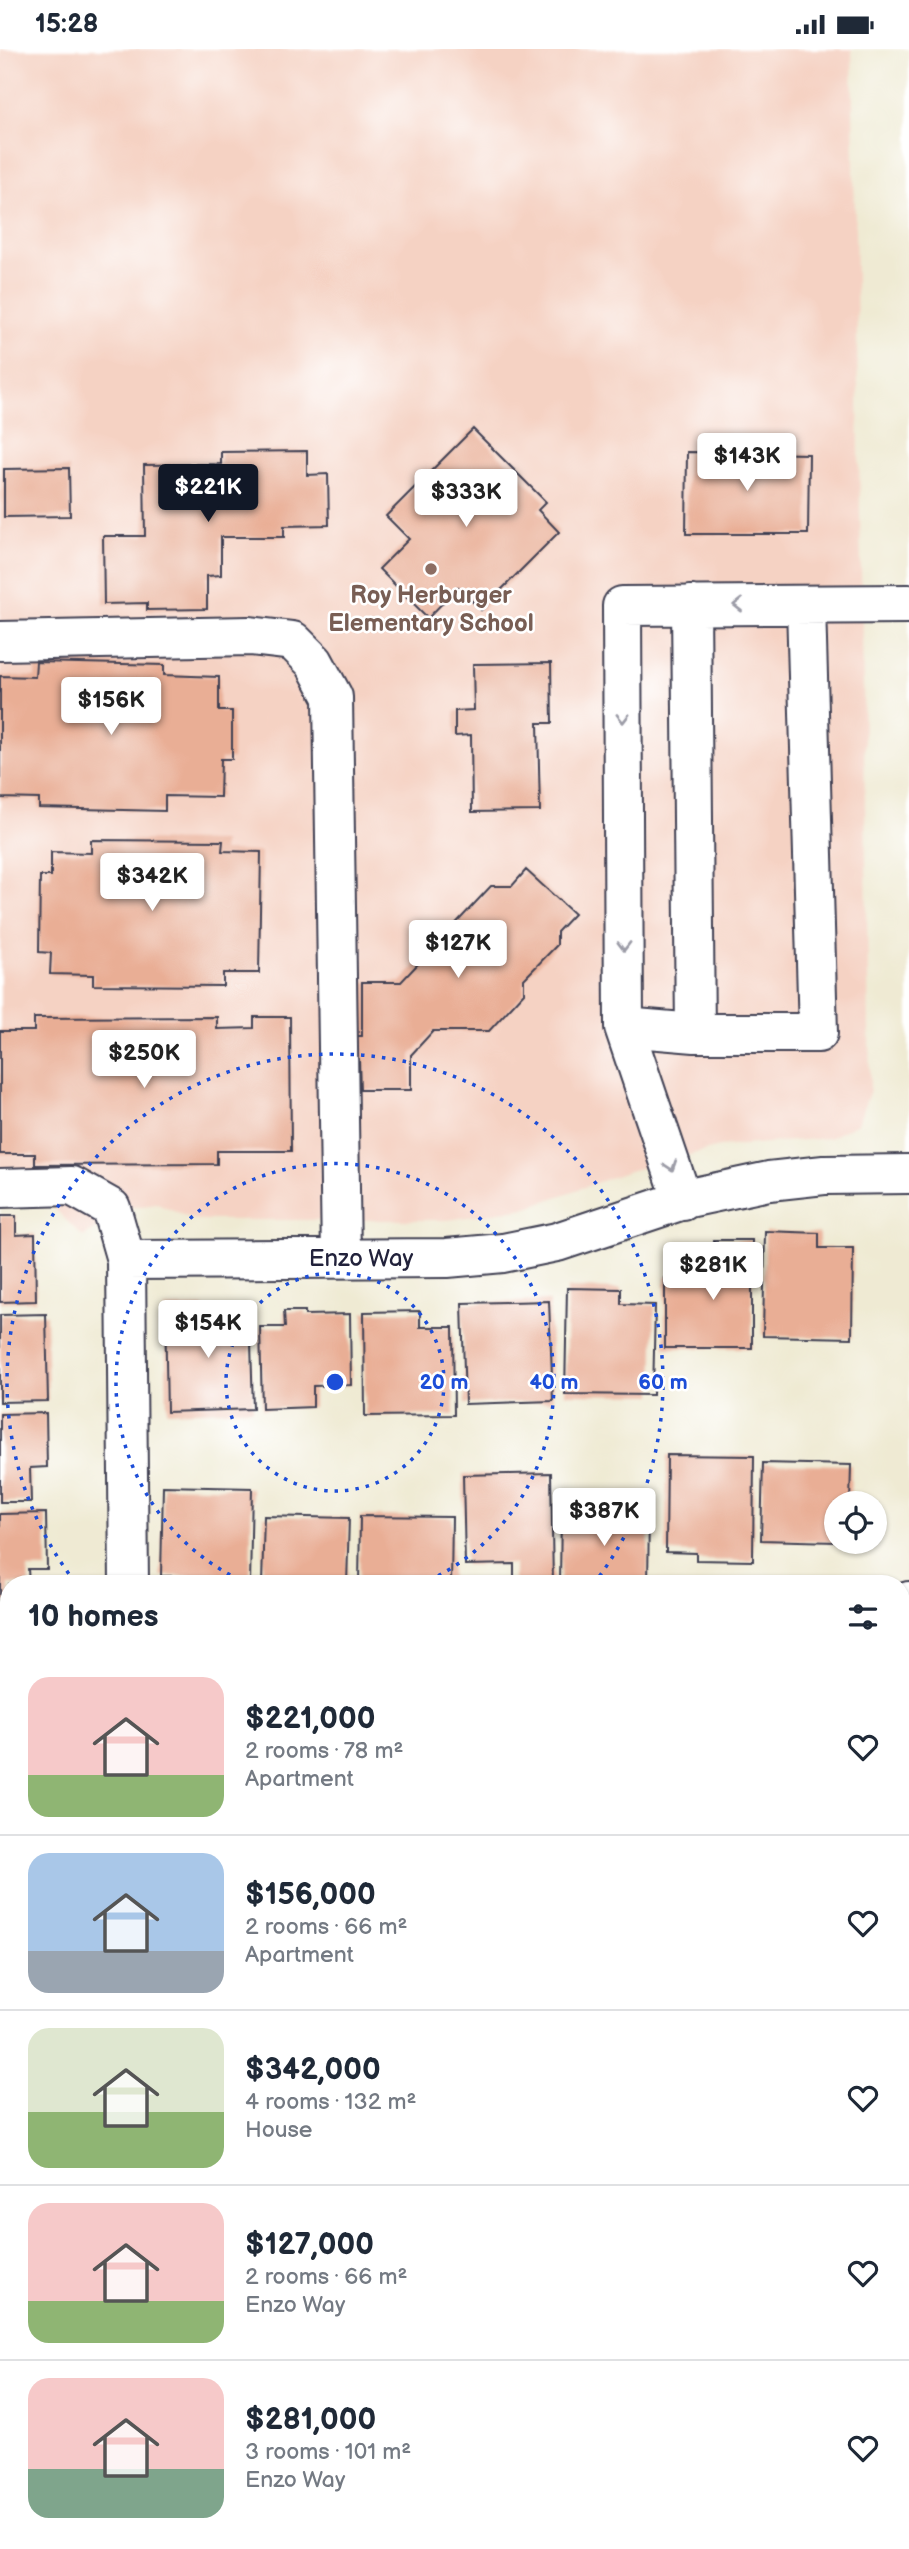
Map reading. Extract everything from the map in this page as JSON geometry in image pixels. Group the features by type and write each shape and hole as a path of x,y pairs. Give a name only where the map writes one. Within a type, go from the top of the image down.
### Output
{"street":[{"path":"683,1201 624,1027 622,606 909,604"},
{"path":"691,605 695,1033"},
{"path":"624,1027 695,1033 818,1033 806,605"},
{"path":"0,641 250,636 293,641 314,662 333,697 341,1258"},
{"name":"Enzo Way","path":"126,1261 447,1258 503,1253 557,1242 683,1201 769,1181 824,1175 909,1174"},
{"path":"0,1188 72,1186 111,1208 126,1261 128,1575"}],"shaded area":[{"name":"Roy Herburger Elementary School","path":"0,49 852,49 870,1090 858,1123 829,1138 719,1147 629,1171 526,1208 448,1220 194,1220 157,1204 128,1208 83,1237 50,1204 0,1202"}],"building":[{"path":"473,429 546,502 538,510 559,532 481,610 458,587 428,618 379,569 409,539 386,516"},
{"path":"307,451 307,475 328,474 329,525 284,526 284,537 221,537 221,575 207,576 207,609 147,610 147,603 104,604 103,536 145,536 144,465 221,464 221,452"},
{"path":"687,452 809,454 808,534 686,534"},
{"path":"69,468 70,516 4,517 4,469"},
{"path":"36,662 164,665 164,675 219,677 219,711 232,711 232,759 221,759 220,797 165,796 165,811 39,808 39,799 0,798 0,676 35,677"},
{"path":"551,663 552,723 538,723 540,811 472,812 471,735 455,736 455,711 474,710 473,664"},
{"path":"91,840 223,841 222,851 261,852 259,973 223,973 223,986 93,985 93,975 50,974 51,953 39,952 40,876 51,876 51,852 91,853"},
{"path":"526,870 574,914 557,932 557,945 524,979 524,993 489,1031 433,1031 411,1055 411,1090 360,1090 359,1059 351,1056 350,1036 362,1036 362,982 401,982 491,886 512,886"},
{"path":"217,1017 217,1029 254,1028 254,1017 290,1017 291,1151 217,1151 217,1164 35,1165 35,1154 0,1154 0,1031 34,1031 34,1018"},
{"path":"0,1216 16,1216 16,1235 35,1234 36,1301 0,1302"},
{"path":"765,1231 819,1233 819,1248 853,1248 852,1338 763,1336"},
{"path":"714,1240 752,1240 752,1348 665,1348 665,1277 714,1277"},
{"path":"567,1288 621,1289 621,1304 655,1305 653,1395 565,1394"},
{"path":"549,1301 553,1401 465,1404 462,1303"},
{"path":"204,1307 204,1311 250,1310 253,1409 167,1412 165,1308"},
{"path":"284,1311 305,1311 305,1315 350,1314 351,1385 313,1386 313,1407 262,1409 260,1327 285,1327"},
{"path":"420,1311 420,1327 453,1327 454,1415 365,1416 364,1312"},
{"path":"46,1314 48,1401 0,1402 0,1315"},
{"path":"46,1413 47,1467 30,1468 31,1502 0,1502 0,1414"},
{"path":"667,1455 754,1456 753,1561 696,1560 696,1553 666,1552"},
{"path":"763,1463 851,1465 850,1491 824,1491 824,1542 761,1540"},
{"path":"551,1473 553,1575 514,1575 514,1564 465,1565 463,1475"},
{"path":"163,1486 252,1488 250,1575 161,1575"},
{"path":"561,1512 649,1514 648,1575 560,1575"},
{"path":"46,1513 47,1569 28,1569 28,1575 0,1575 0,1514"},
{"path":"264,1516 349,1518 347,1575 262,1575"},
{"path":"360,1516 452,1517 451,1575 359,1575"}],"place":[{"name":"Roy Herburger Elementary School","path":"431,569"}]}
